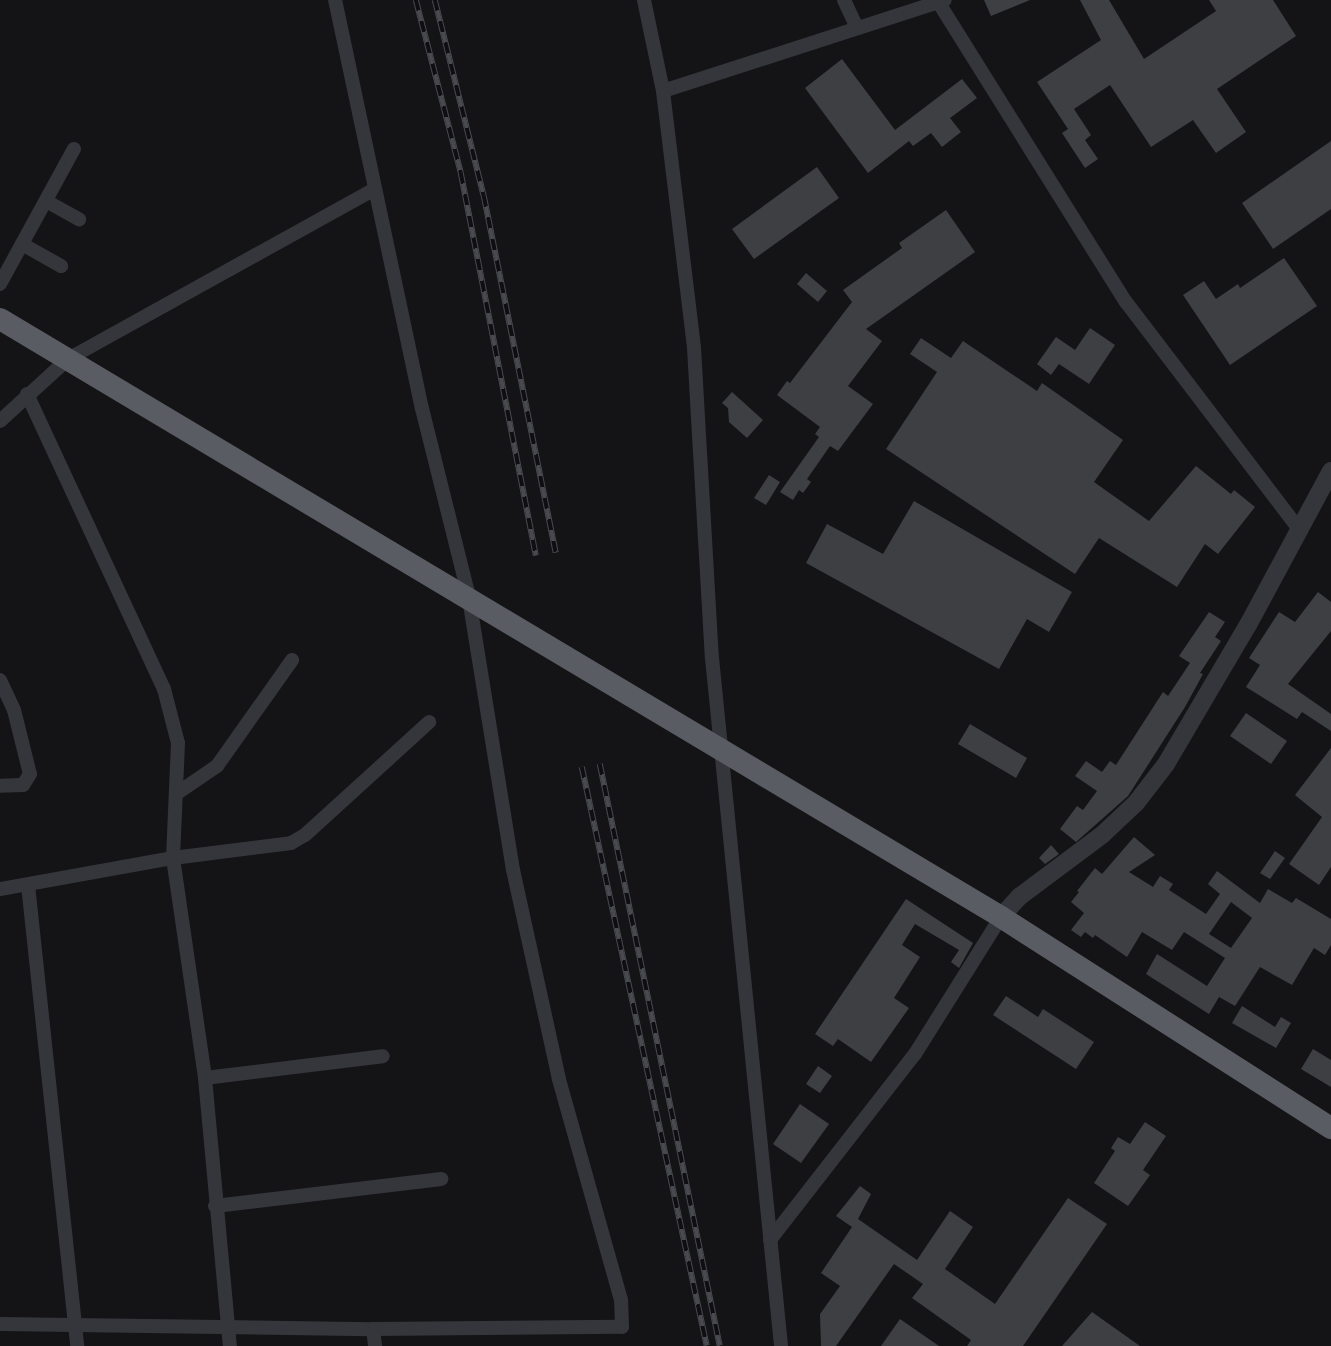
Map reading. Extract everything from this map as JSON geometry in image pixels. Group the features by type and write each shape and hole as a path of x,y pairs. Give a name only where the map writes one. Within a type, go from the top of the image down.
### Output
{"highway":[{"path":"0,319 1001,917 1331,1128"}],"street":[{"path":"0,1324 374,1329 622,1327 621,1300 560,1078 513,870 469,598 422,409 373,190 335,0"},
{"path":"644,0 663,91 694,348 712,658 723,750 781,1346"},
{"path":"844,0 857,28"},
{"path":"663,91 940,1 1126,302 1298,528"},
{"path":"0,284 74,149"},
{"path":"0,421 27,394 68,359 373,190"},
{"path":"46,201 79,219"},
{"path":"22,244 60,266"},
{"path":"27,394 164,689 178,743 174,858 205,1078 215,1206 230,1346"},
{"path":"770,1240 915,1054 1001,917 1019,897 1102,834 1136,803 1166,764 1248,624 1298,528 1331,471"},
{"path":"176,794 217,766 292,660"},
{"path":"0,680 14,710 30,774 23,785 0,786"},
{"path":"0,889 174,858 291,843 305,835 429,722"},
{"path":"28,885 77,1325 77,1346"},
{"path":"205,1078 382,1056"},
{"path":"215,1206 441,1179"},
{"path":"374,1329 375,1346"}],"building":[{"path":"984,0 1030,0 991,16"},
{"path":"1080,0 1109,0 1144,59 1216,11 1209,0 1273,0 1296,36 1217,89 1246,132 1216,153 1193,120 1151,147 1110,85 1074,109 1091,135 1085,140 1098,159 1085,168 1062,133 1068,129 1037,82 1101,40"},
{"path":"842,59 895,130 962,79 977,98 950,118 961,132 942,147 931,133 913,146 909,141 868,173 805,88"},
{"path":"1331,141 1331,209 1273,249 1242,203"},
{"path":"817,167 839,198 754,259 732,229"},
{"path":"946,210 975,252 866,329 882,341 848,386 873,404 838,451 830,446 807,479 811,482 803,493 799,490 793,500 780,492 819,437 815,434 820,427 777,395 787,381 790,383 852,302 843,290 902,248 899,243"},
{"path":"1284,258 1317,306 1230,365 1183,295 1204,281 1216,299 1238,284 1240,288"},
{"path":"806,273 827,291 818,302 797,284"},
{"path":"1090,328 1115,345 1089,384 1059,364 1051,375 1037,364 1056,337 1075,350"},
{"path":"921,338 951,358 963,341 1037,391 1042,383 1123,440 1094,482 1149,521 1196,466 1231,494 1234,490 1255,507 1218,554 1205,544 1177,587 1099,538 1075,574 886,449 937,372 910,354"},
{"path":"732,392 763,420 747,438 729,422 728,408 722,403"},
{"path":"769,475 780,482 766,505 754,498"},
{"path":"914,501 1072,592 1049,632 1027,619 999,669 806,563 827,524 883,554"},
{"path":"1318,592 1331,602 1331,631 1288,684 1331,714 1331,731 1302,712 1297,719 1246,687 1260,665 1249,658 1279,612 1295,622"},
{"path":"1209,612 1225,622 1215,637 1221,641 1200,673 1203,674 1185,707 1128,796 1076,842 1060,829 1077,806 1083,810 1097,791 1075,776 1086,761 1102,772 1110,761 1116,765 1163,692 1168,696 1190,663 1179,656"},
{"path":"1246,713 1287,741 1271,764 1230,736"},
{"path":"970,724 1027,758 1016,778 958,744"},
{"path":"1331,748 1331,867 1319,885 1289,864 1322,817 1295,795"},
{"path":"1134,837 1155,855 1129,872 1153,887 1160,876 1173,884 1169,890 1206,914 1220,894 1208,884 1217,871 1260,903 1268,889 1292,903 1296,898 1331,919 1331,945 1325,955 1314,948 1292,985 1260,967 1235,1006 1219,997 1209,1014 1146,974 1157,954 1207,986 1225,958 1184,932 1172,950 1142,932 1127,957 1095,935 1093,938 1085,932 1081,937 1071,930 1084,913 1071,902 1079,892 1077,891 1095,868 1102,874","holes":["1231,902 1252,918 1231,948 1209,934"]},
{"path":"1051,845 1059,854 1045,864 1039,858"},
{"path":"1275,851 1285,858 1270,879 1260,873"},
{"path":"906,899 973,943 959,968 951,962 959,950 915,924 902,945 920,957 894,998 909,1008 871,1062 838,1039 833,1046 815,1034"},
{"path":"1006,996 1038,1017 1043,1009 1094,1042 1076,1069 993,1015"},
{"path":"1242,1006 1275,1027 1281,1017 1291,1023 1276,1048 1232,1023"},
{"path":"1313,1049 1331,1060 1331,1087 1301,1069"},
{"path":"818,1066 832,1076 820,1093 806,1084"},
{"path":"800,1104 829,1124 801,1163 773,1144"},
{"path":"1145,1122 1166,1136 1143,1170 1150,1175 1128,1206 1094,1183 1115,1151 1111,1148 1118,1137 1130,1144"},
{"path":"860,1186 871,1194 858,1219 917,1260 950,1211 973,1227 945,1269 995,1304 1068,1198 1107,1224 1023,1346 967,1346 971,1340 912,1298 923,1284 894,1264 836,1346 821,1346 820,1314 840,1286 821,1273 852,1227 836,1216"},
{"path":"1092,1312 1140,1346 1062,1346"},
{"path":"900,1319 939,1346 881,1346"}],"railway":[{"path":"416,0 461,173 536,556"},
{"path":"435,0 484,196 556,553"},
{"path":"600,764 720,1346"},
{"path":"582,767 707,1346"}]}
